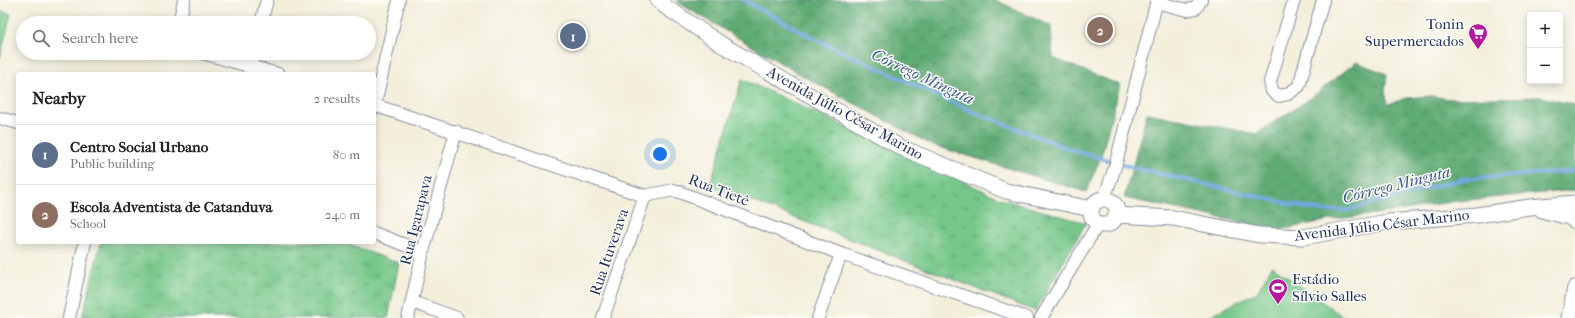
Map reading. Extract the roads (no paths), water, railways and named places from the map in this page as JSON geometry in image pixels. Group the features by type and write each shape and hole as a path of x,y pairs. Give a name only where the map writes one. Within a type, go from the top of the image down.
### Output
{"street":[{"path":"181,16 184,0"},
{"path":"263,16 267,0"},
{"path":"376,98 399,0"},
{"name":"Avenida Júlio César Marino","path":"658,0 724,46 900,147 1006,191 1091,209"},
{"path":"1104,199 1117,162 1156,1 1187,10 1196,8 1201,0"},
{"path":"1294,0 1270,82 1272,91 1279,96 1288,94 1299,86 1323,0"},
{"path":"222,60 250,70 264,72"},
{"path":"250,70 252,60"},
{"path":"376,107 456,131 645,196"},
{"path":"0,118 16,122"},
{"name":"Rua Igarapava","path":"408,318 423,252 456,131"},
{"name":"Rua Tietê","path":"645,196 674,190 841,254 1027,318"},
{"name":"Rua Ituverava","path":"603,318 645,196"},
{"path":"1104,199 1109,200 1114,204 1116,215 1114,220 1104,226 1093,220 1091,209 1093,204 1098,200 1104,199"},
{"name":"Avenida Júlio César Marino","path":"1116,215 1173,218 1259,235 1303,237 1388,222 1575,203"},
{"name":"Avenida Júlio César Marino","path":"1530,207 1552,211 1575,221"},
{"path":"1041,318 1098,224"},
{"path":"376,234 423,252"},
{"path":"69,318 85,244"},
{"path":"818,318 841,254"},
{"path":"1569,318 1575,288"},
{"path":"412,302 457,318"}],"waterway":[{"name":"Córrego Minguta","path":"743,0 821,42 971,111 1066,148 1131,167 1303,207 1324,211 1348,210 1462,179 1575,171"}],"place":[{"name":"Escola Adventista de Catanduva","path":"1100,30"},
{"name":"Centro Social Urbano","path":"573,36"},
{"name":"Tonin Supermercados","path":"1478,50"},
{"name":"Estádio Sílvio Salles","path":"1278,305"}]}
